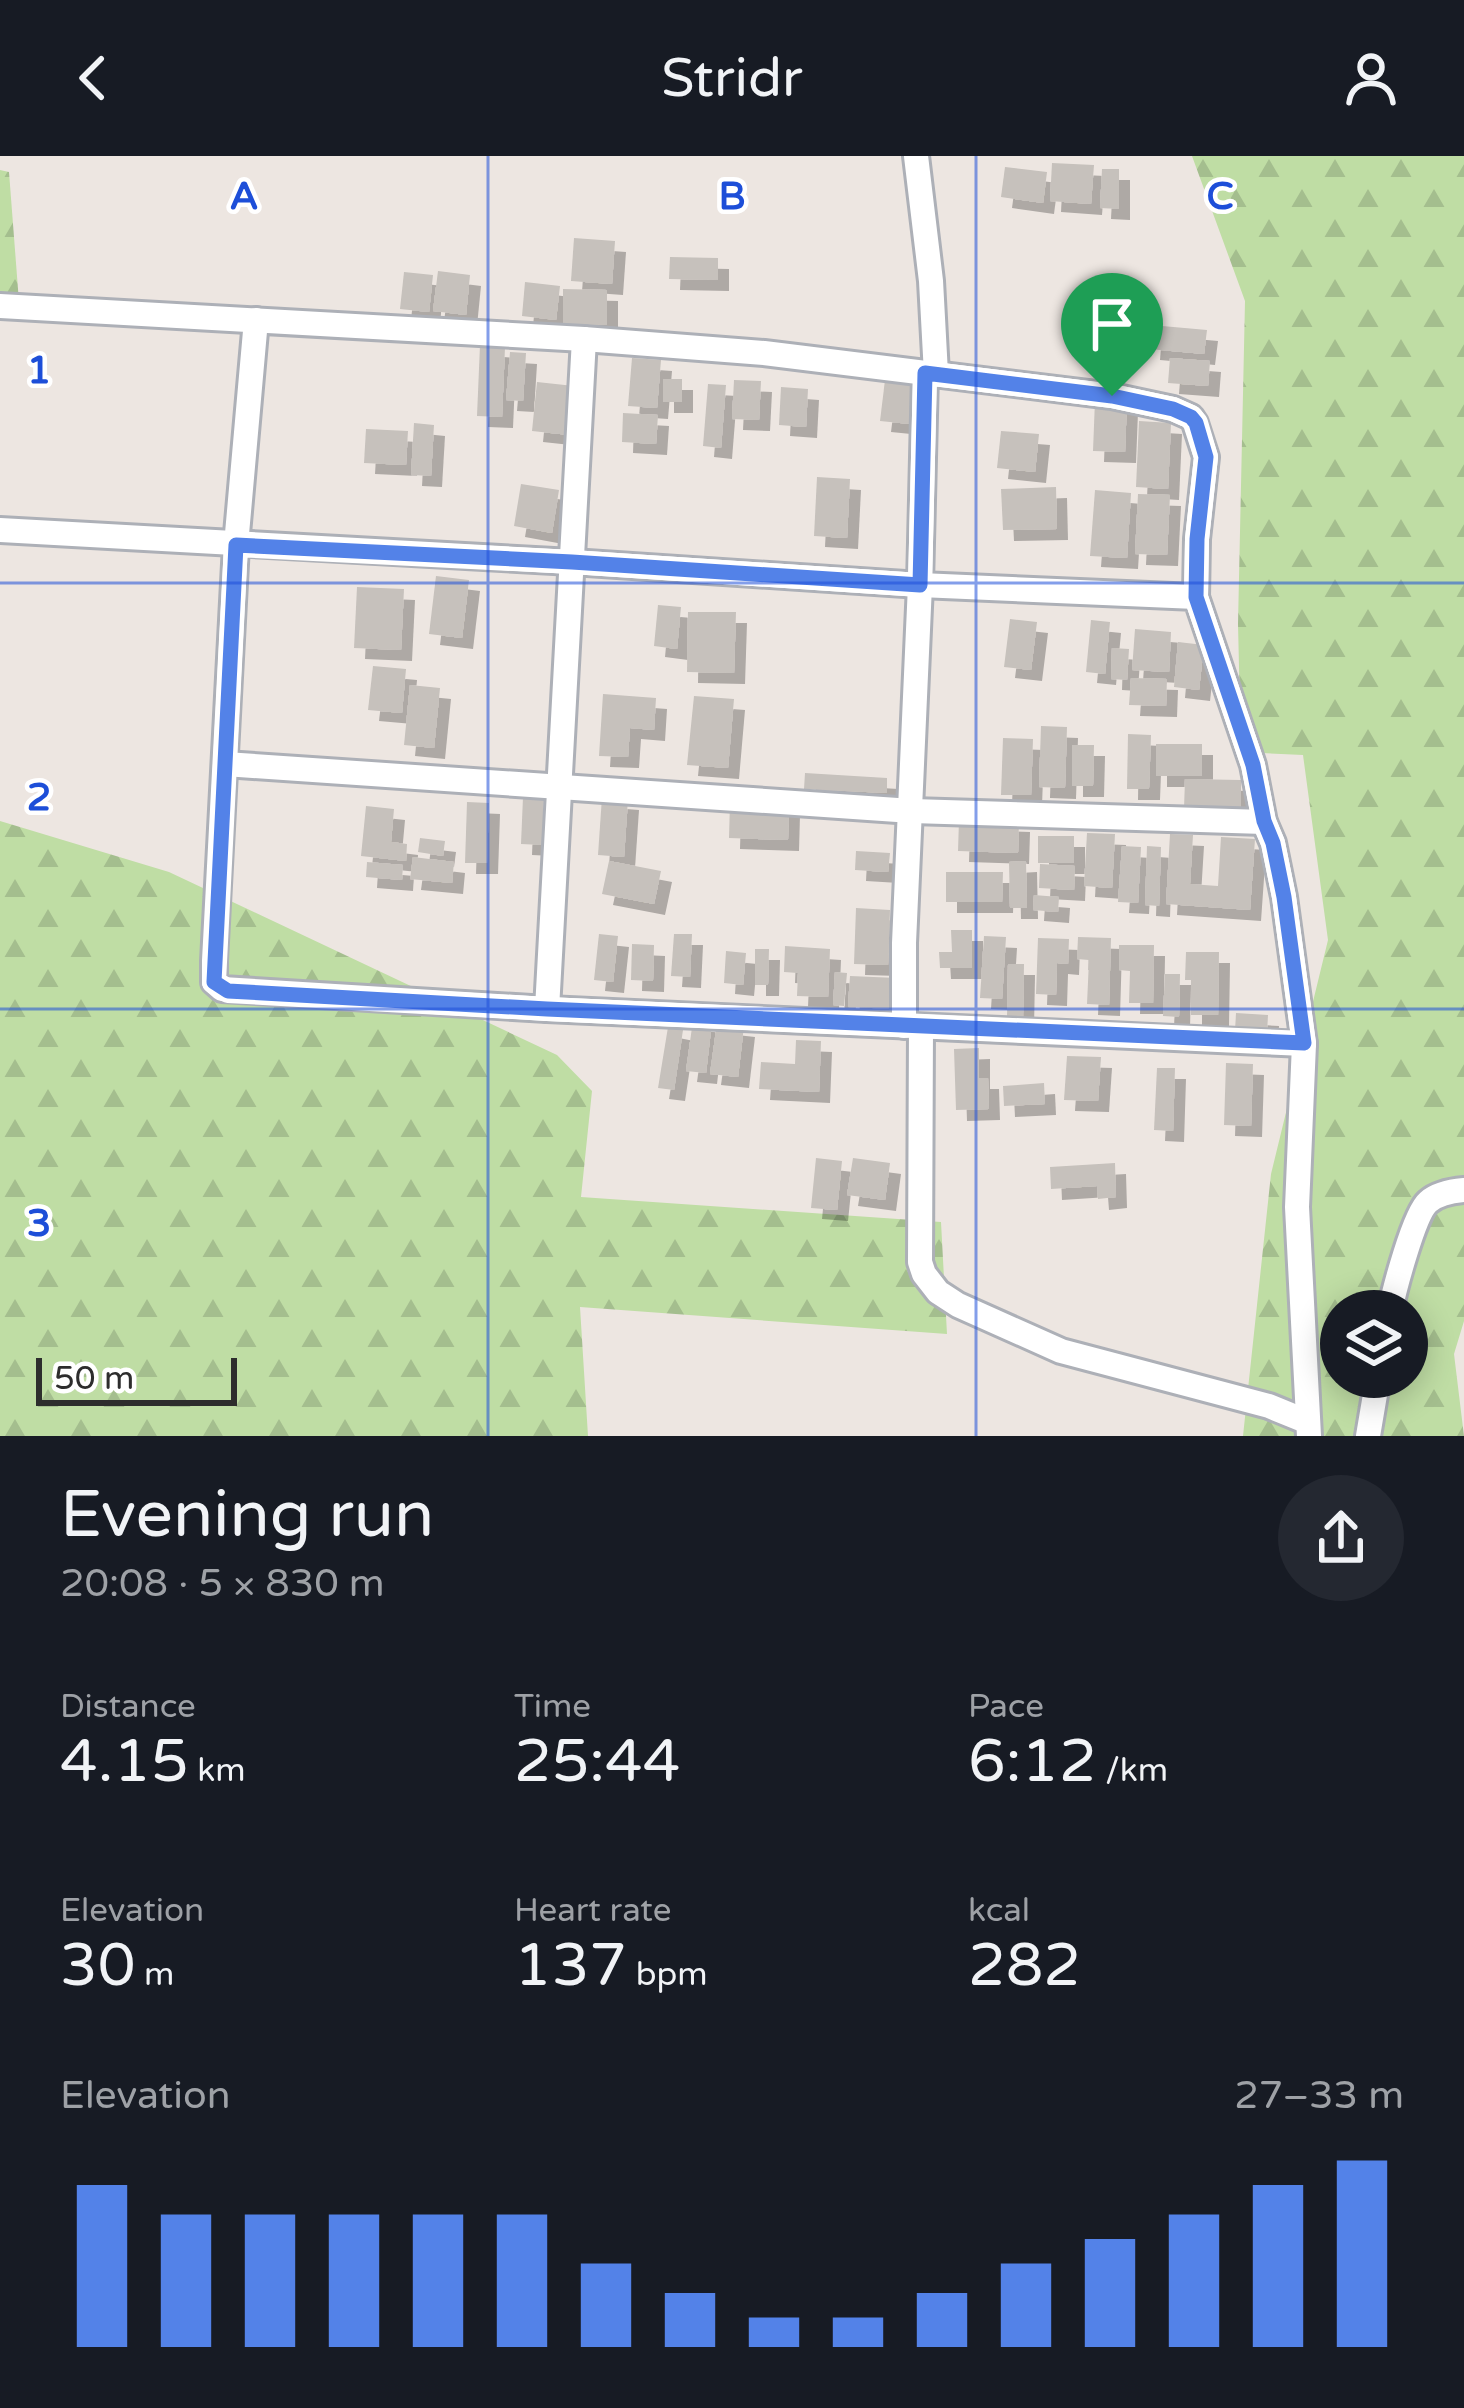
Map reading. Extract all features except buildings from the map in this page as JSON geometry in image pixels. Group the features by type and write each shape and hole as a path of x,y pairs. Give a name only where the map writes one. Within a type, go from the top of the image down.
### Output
{"street":[{"path":"916,156 931,281 931,373 904,943 912,1026 920,1262 938,1292 958,1305 1061,1351 1269,1406 1309,1429"},
{"path":"0,305 764,353 1112,396 1191,417 1206,457 1196,597 1253,765 1273,843 1304,1043 1297,1207 1309,1429"},
{"path":"256,320 236,545 214,961 218,986 228,991 547,1009 1304,1043"},
{"path":"547,1009 584,339"},
{"path":"0,530 1196,597"},
{"path":"225,764 912,811 1264,821"},
{"path":"1396,1290 1426,1203 1464,1190"},
{"path":"1368,1436 1374,1398"}],"green space":[{"path":"1192,156 1464,156 1464,1321 1454,1354 1464,1436 1243,1436 1271,1174 1328,940 1303,755 1241,752 1238,624 1245,301"},
{"path":"0,170 9,172 20,315 0,318"},
{"path":"0,821 169,872 557,1055 592,1091 581,1197 941,1222 947,1334 580,1307 588,1436 0,1436"}],"route":[{"path":"925,373 1112,396 1183,413 1199,431 1206,457 1196,597 1253,765 1273,843 1304,1043 547,1009 228,991 214,982 236,545 920,585 925,373"}]}
